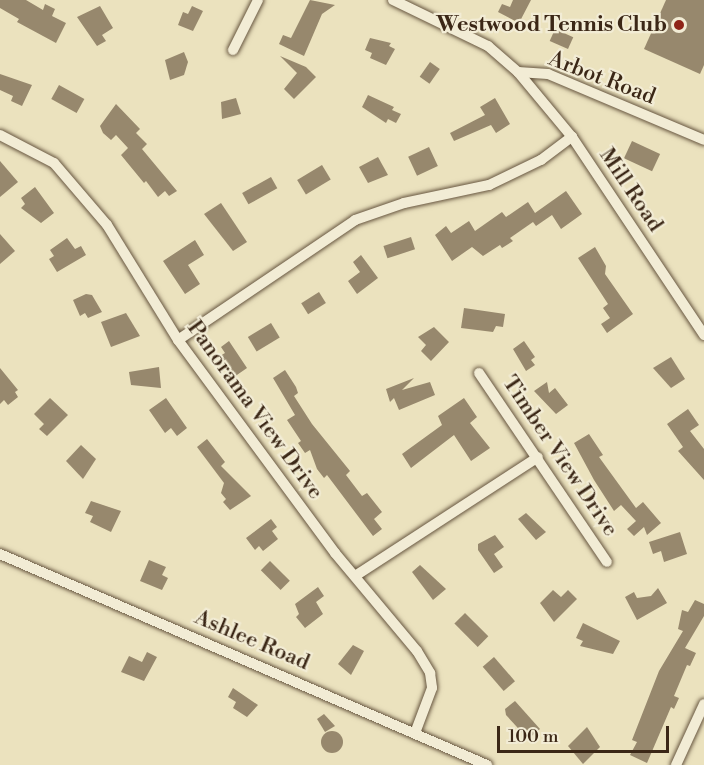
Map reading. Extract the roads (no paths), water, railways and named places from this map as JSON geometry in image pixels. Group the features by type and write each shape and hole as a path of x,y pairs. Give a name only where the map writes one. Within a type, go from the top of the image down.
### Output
{"street":[{"path":"233,50 258,0"},
{"name":"Arbot Road","path":"393,0 488,46 518,72 548,74 704,140"},
{"name":"Mill Road","path":"518,72 572,137 704,335"},
{"name":"Panorama View Drive","path":"0,135 40,154 67,176 107,225 178,340 355,576 417,651 430,673 430,701 415,733"},
{"path":"178,340 355,220 404,203 489,185 541,160 572,137"},
{"name":"Timber View Drive","path":"479,373 607,562"},
{"path":"355,576 538,457"},
{"name":"Ashlee Road","path":"0,554 487,765"},
{"path":"676,765 704,704"}],"place":[{"name":"Westwood Tennis Club","path":"679,25"}]}
